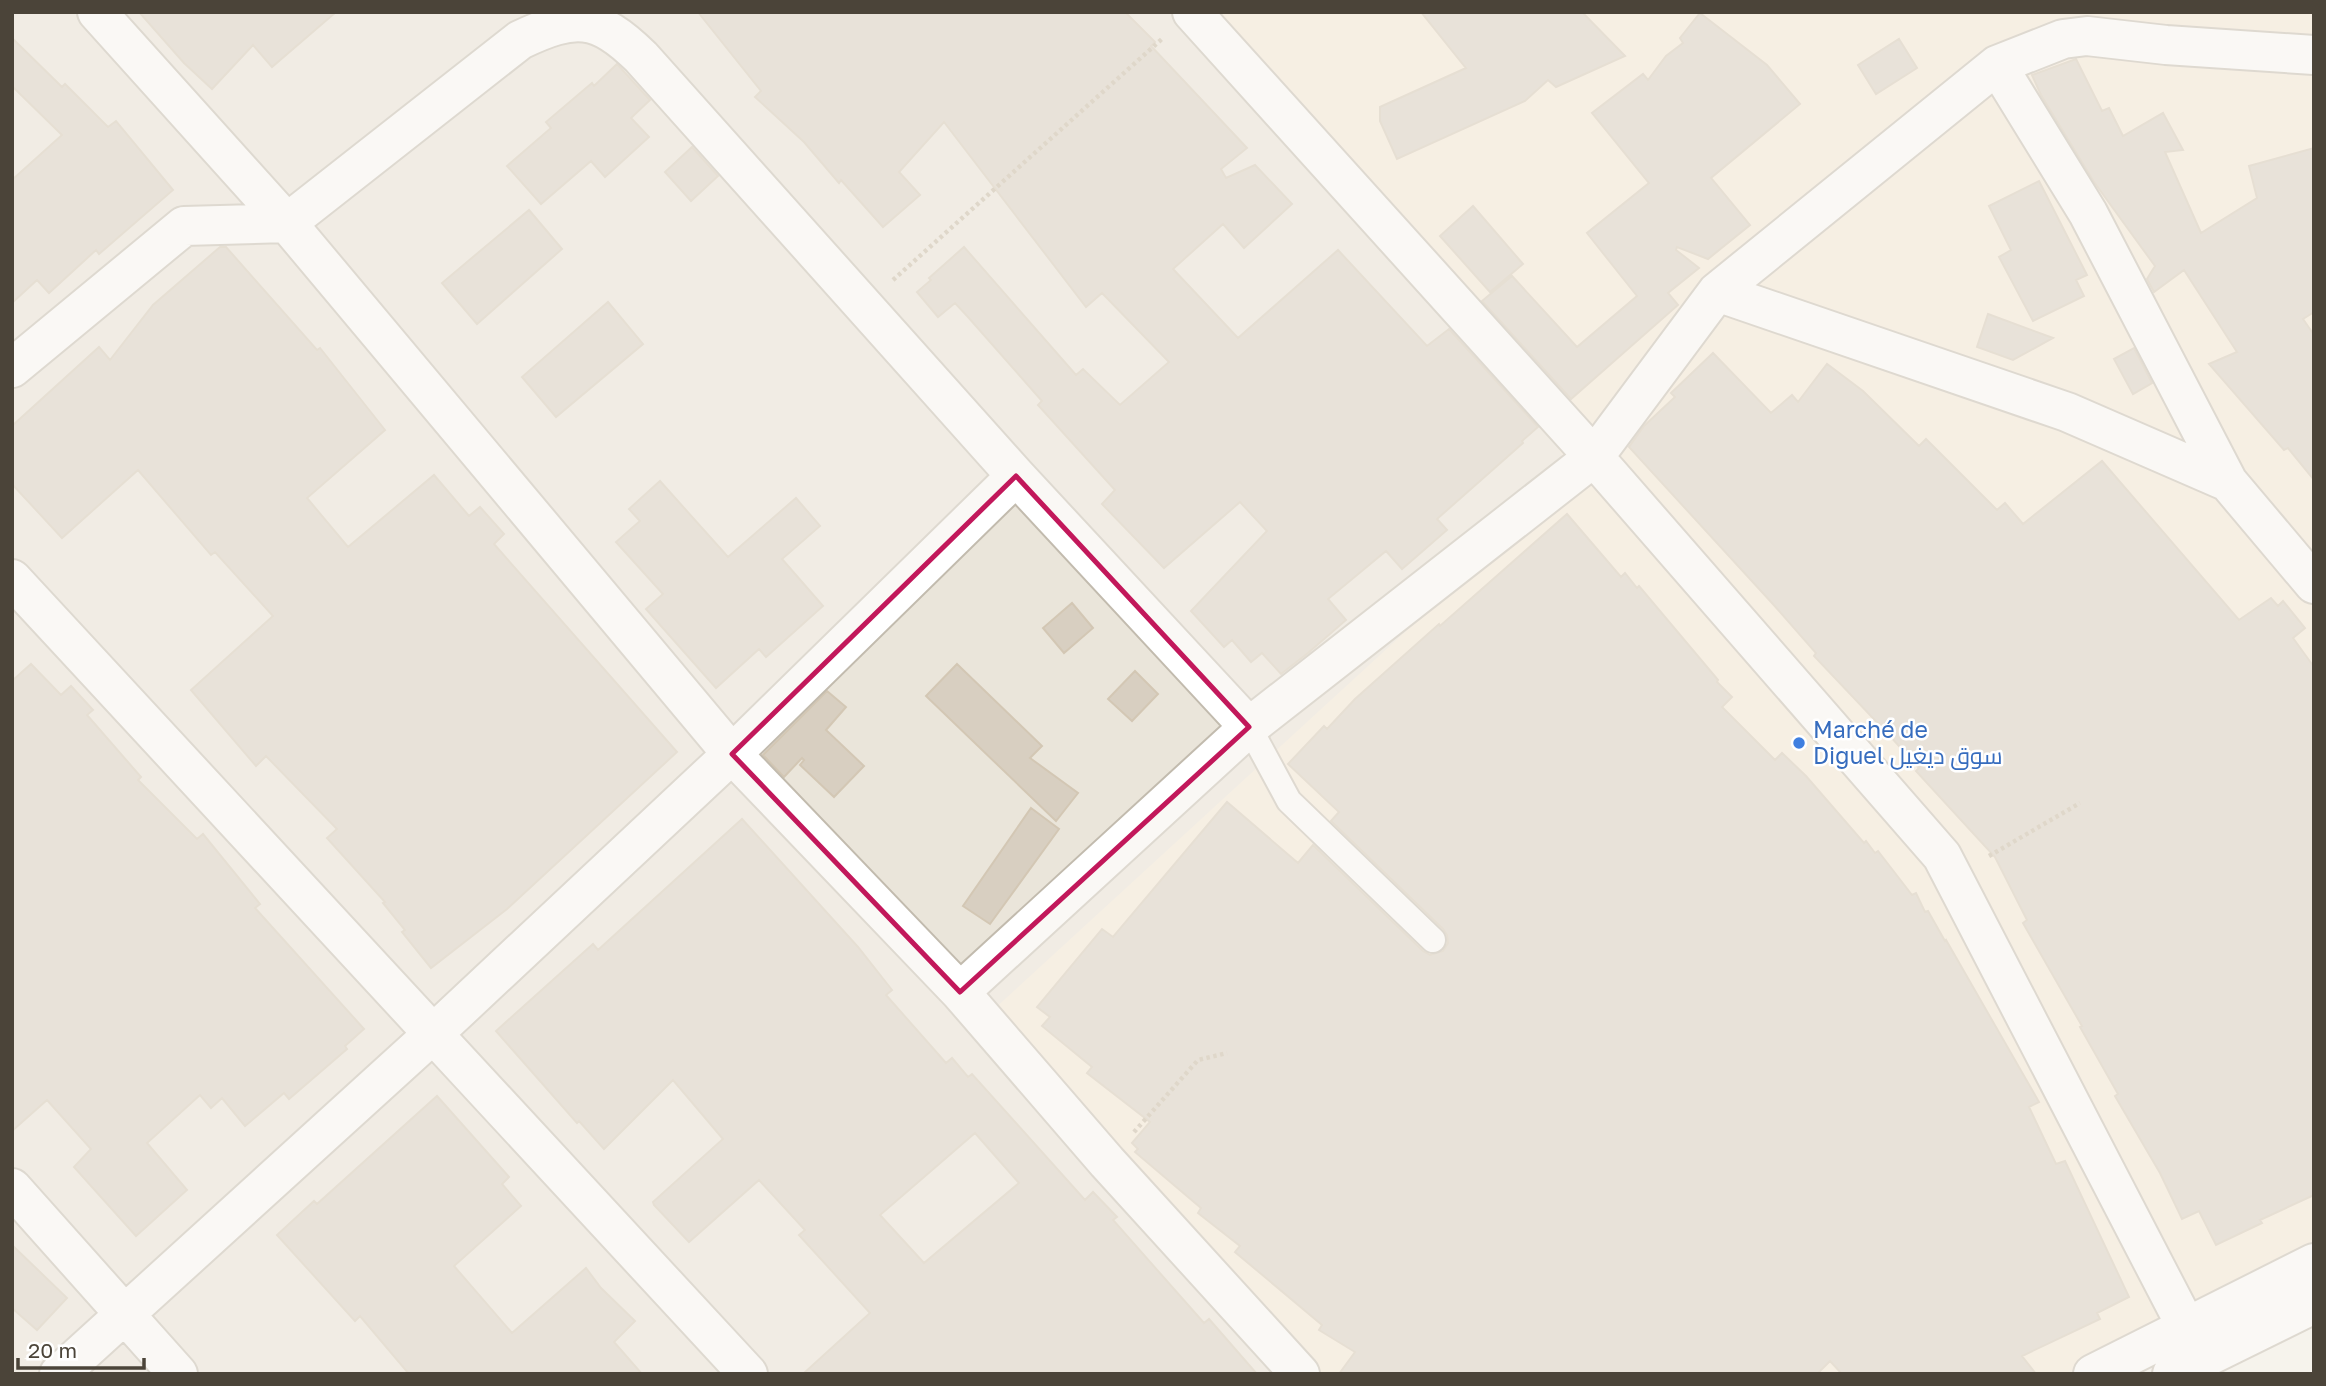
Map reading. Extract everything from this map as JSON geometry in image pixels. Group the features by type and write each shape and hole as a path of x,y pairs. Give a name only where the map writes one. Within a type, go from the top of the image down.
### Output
{"street":[{"path":"97,12 287,223 732,754 960,992 1108,1162 1300,1374"},
{"path":"1182,21 1594,457 1942,856 2186,1326"},
{"path":"12,368 184,226 287,223 520,40 552,25 577,22 601,26 622,39 641,57 1016,476 1249,727"},
{"path":"960,992 1249,727 1594,457 1717,292 1997,65 2063,38 2087,36 2166,46 2314,55"},
{"path":"1997,65 2088,213 2228,482 2314,584"},
{"path":"1717,292 2067,412 2228,482"},
{"path":"59,1374 434,1033 732,754 1016,476"},
{"path":"12,579 748,1374"},
{"path":"12,1188 178,1374"},
{"path":"2093,1374 2314,1263"},
{"path":"2172,1374 2314,1304"}],"lane":[{"path":"1249,727 1289,802 1433,940"}],"path":[{"path":"864,306 1182,21"},
{"path":"1959,887 1990,854 2080,803"},
{"path":"1108,1162 1198,1060 1227,1053"}],"highlighted area":[{"path":"1016,476 1249,727 960,992 732,754"}],"shaded area":[{"path":"12,12 2314,12 2109,1374 12,1374"},
{"name":"Marché de Diguel سوق ديغيل","path":"1188,12 2314,12 2314,1259 2093,1374 1307,1374 992,1011 1575,476 1544,425"}],"building":[{"path":"139,12 336,12 272,67 253,45 212,89 184,63"},
{"path":"698,12 1125,12 1155,42 1151,46 1247,148 1221,169 1226,178 1255,165 1292,204 1244,248 1223,224 1173,269 1238,338 1338,250 1427,346 1449,329 1538,427 1437,519 1447,530 1402,569 1386,551 1328,599 1346,620 1308,653 1281,674 1262,653 1251,662 1232,640 1224,647 1191,611 1267,531 1240,502 1164,568 1102,504 1115,490 1038,405 1042,401 968,317 955,303 938,317 917,292 964,247 1076,375 1083,369 1120,405 1169,362 1102,293 1086,307 944,122 899,172 920,195 883,227 841,180 839,183 804,142 755,97 761,91"},
{"path":"1421,12 1582,12 1625,56 1556,87 1548,80 1525,101 1397,159 1380,121 1380,107 1466,68"},
{"path":"1700,13 1767,65 1800,104 1711,178 1750,225 1708,259 1677,247 1676,250 1699,268 1668,293 1678,305 1571,399 1482,301 1512,276 1577,347 1637,296 1587,233 1649,183 1592,113 1643,74 1648,80 1666,56 1683,43 1680,38"},
{"path":"12,38 62,87 65,84 108,127 116,121 173,190 99,254 96,250 49,293 37,280 12,303 12,180 62,135 12,86"},
{"path":"1899,39 1917,68 1876,94 1858,65"},
{"path":"2076,59 2102,111 2109,108 2123,136 2163,113 2183,150 2165,152 2201,233 2257,198 2249,166 2314,148 2314,312 2303,319 2314,335 2314,480 2288,448 2284,450 2209,364 2237,352 2184,270 2154,292 2147,279 2155,266 2094,182 2041,95 2032,75"},
{"path":"617,64 650,100 631,118 649,137 605,177 591,161 541,204 507,166 551,128 546,122 592,83 594,86"},
{"path":"692,147 718,176 691,201 665,172"},
{"path":"2039,181 2087,275 2076,280 2084,296 2033,321 1999,257 2011,250 1989,206"},
{"path":"1473,206 1523,264 1490,292 1440,236"},
{"path":"529,210 562,249 477,324 442,283"},
{"path":"220,247 226,247 317,350 320,348 385,430 307,498 348,547 434,475 469,516 480,507 504,534 494,544 677,752 507,909 431,968 402,932 405,930 383,903 385,902 327,838 337,829 266,756 256,766 191,690 273,616 215,552 211,555 138,470 62,538 12,484 12,426 99,347 110,360 153,305"},
{"path":"608,302 643,344 556,417 522,377"},
{"path":"1988,314 2053,338 2013,360 1977,347"},
{"path":"2134,348 2152,383 2133,394 2114,359"},
{"path":"1713,353 1771,413 1792,395 1798,402 1827,364 1863,391 1919,446 1926,439 1997,510 2005,503 2023,524 2102,461 2239,620 2271,598 2278,606 2283,601 2305,628 2293,638 2314,667 2314,1195 2260,1220 2262,1223 2216,1245 2199,1211 2182,1219 2160,1173 2115,1096 2118,1094 2080,1027 2082,1026 2023,923 2027,920 1995,857 1916,771 1919,768 1814,656 1816,653 1772,603 1629,447 1644,426 1675,397 1671,393"},
{"path":"660,481 728,557 796,498 820,526 782,559 823,606 766,657 759,649 716,688 646,609 663,594 616,542 640,521 629,509"},
{"path":"1567,514 1621,577 1625,573 1637,588 1639,586 1732,697 1722,707 1775,760 1782,753 1806,776 1864,843 1866,841 1875,853 1878,851 1912,895 1916,893 2039,1102 2029,1107 2056,1164 2065,1161 2129,1297 2097,1313 2100,1319 2022,1356 2036,1374 1842,1374 1830,1361 1817,1374 1339,1374 1355,1352 1319,1330 1322,1325 1235,1252 1240,1246 1198,1213 1201,1208 1135,1152 1138,1149 1132,1143 1150,1122 1087,1073 1092,1067 1042,1026 1050,1017 1037,1007 1102,929 1113,937 1227,802 1298,863 1313,845 1423,951 1430,955 1443,951 1448,943 1443,929 1331,821 1339,812 1288,764 1324,726 1327,729 1355,699"},
{"path":"1072,603 1093,628 1064,653 1043,628"},
{"path":"31,664 61,695 71,686 93,710 87,715 141,777 138,780 197,839 203,834 260,904 255,908 364,1029 345,1046 347,1049 289,1099 284,1093 245,1126 222,1098 211,1108 200,1095 147,1143 187,1190 136,1236 74,1167 91,1149 47,1100 12,1131 12,681"},
{"path":"957,664 1042,746 1030,758 1078,793 1056,821 926,696"},
{"path":"1135,671 1158,694 1132,721 1108,699"},
{"path":"827,691 846,707 826,730 864,766 834,797 800,765 804,760 802,758 784,777 763,755"},
{"path":"1031,808 1059,829 990,924 963,906"},
{"path":"742,819 858,947 892,990 886,995 946,1063 952,1058 968,1077 972,1074 1085,1200 1093,1192 1117,1217 1113,1220 1204,1323 1209,1319 1257,1374 803,1374 870,1313 799,1235 805,1230 759,1180 689,1242 654,1205 653,1202 723,1139 673,1080 604,1149 579,1121 577,1123 496,1031 593,944 598,950","holes":["975,1133 1019,1183 924,1263 880,1215"]},
{"path":"437,1096 509,1177 502,1184 521,1206 454,1266 512,1333 586,1268 601,1288 635,1321 614,1342 642,1374 409,1374 360,1316 355,1321 277,1235 314,1201 317,1204"},
{"path":"12,1245 67,1298 37,1330 12,1308"}],"place":[{"name":"Marché de Diguel سوق ديغيل","path":"1799,743"}]}
